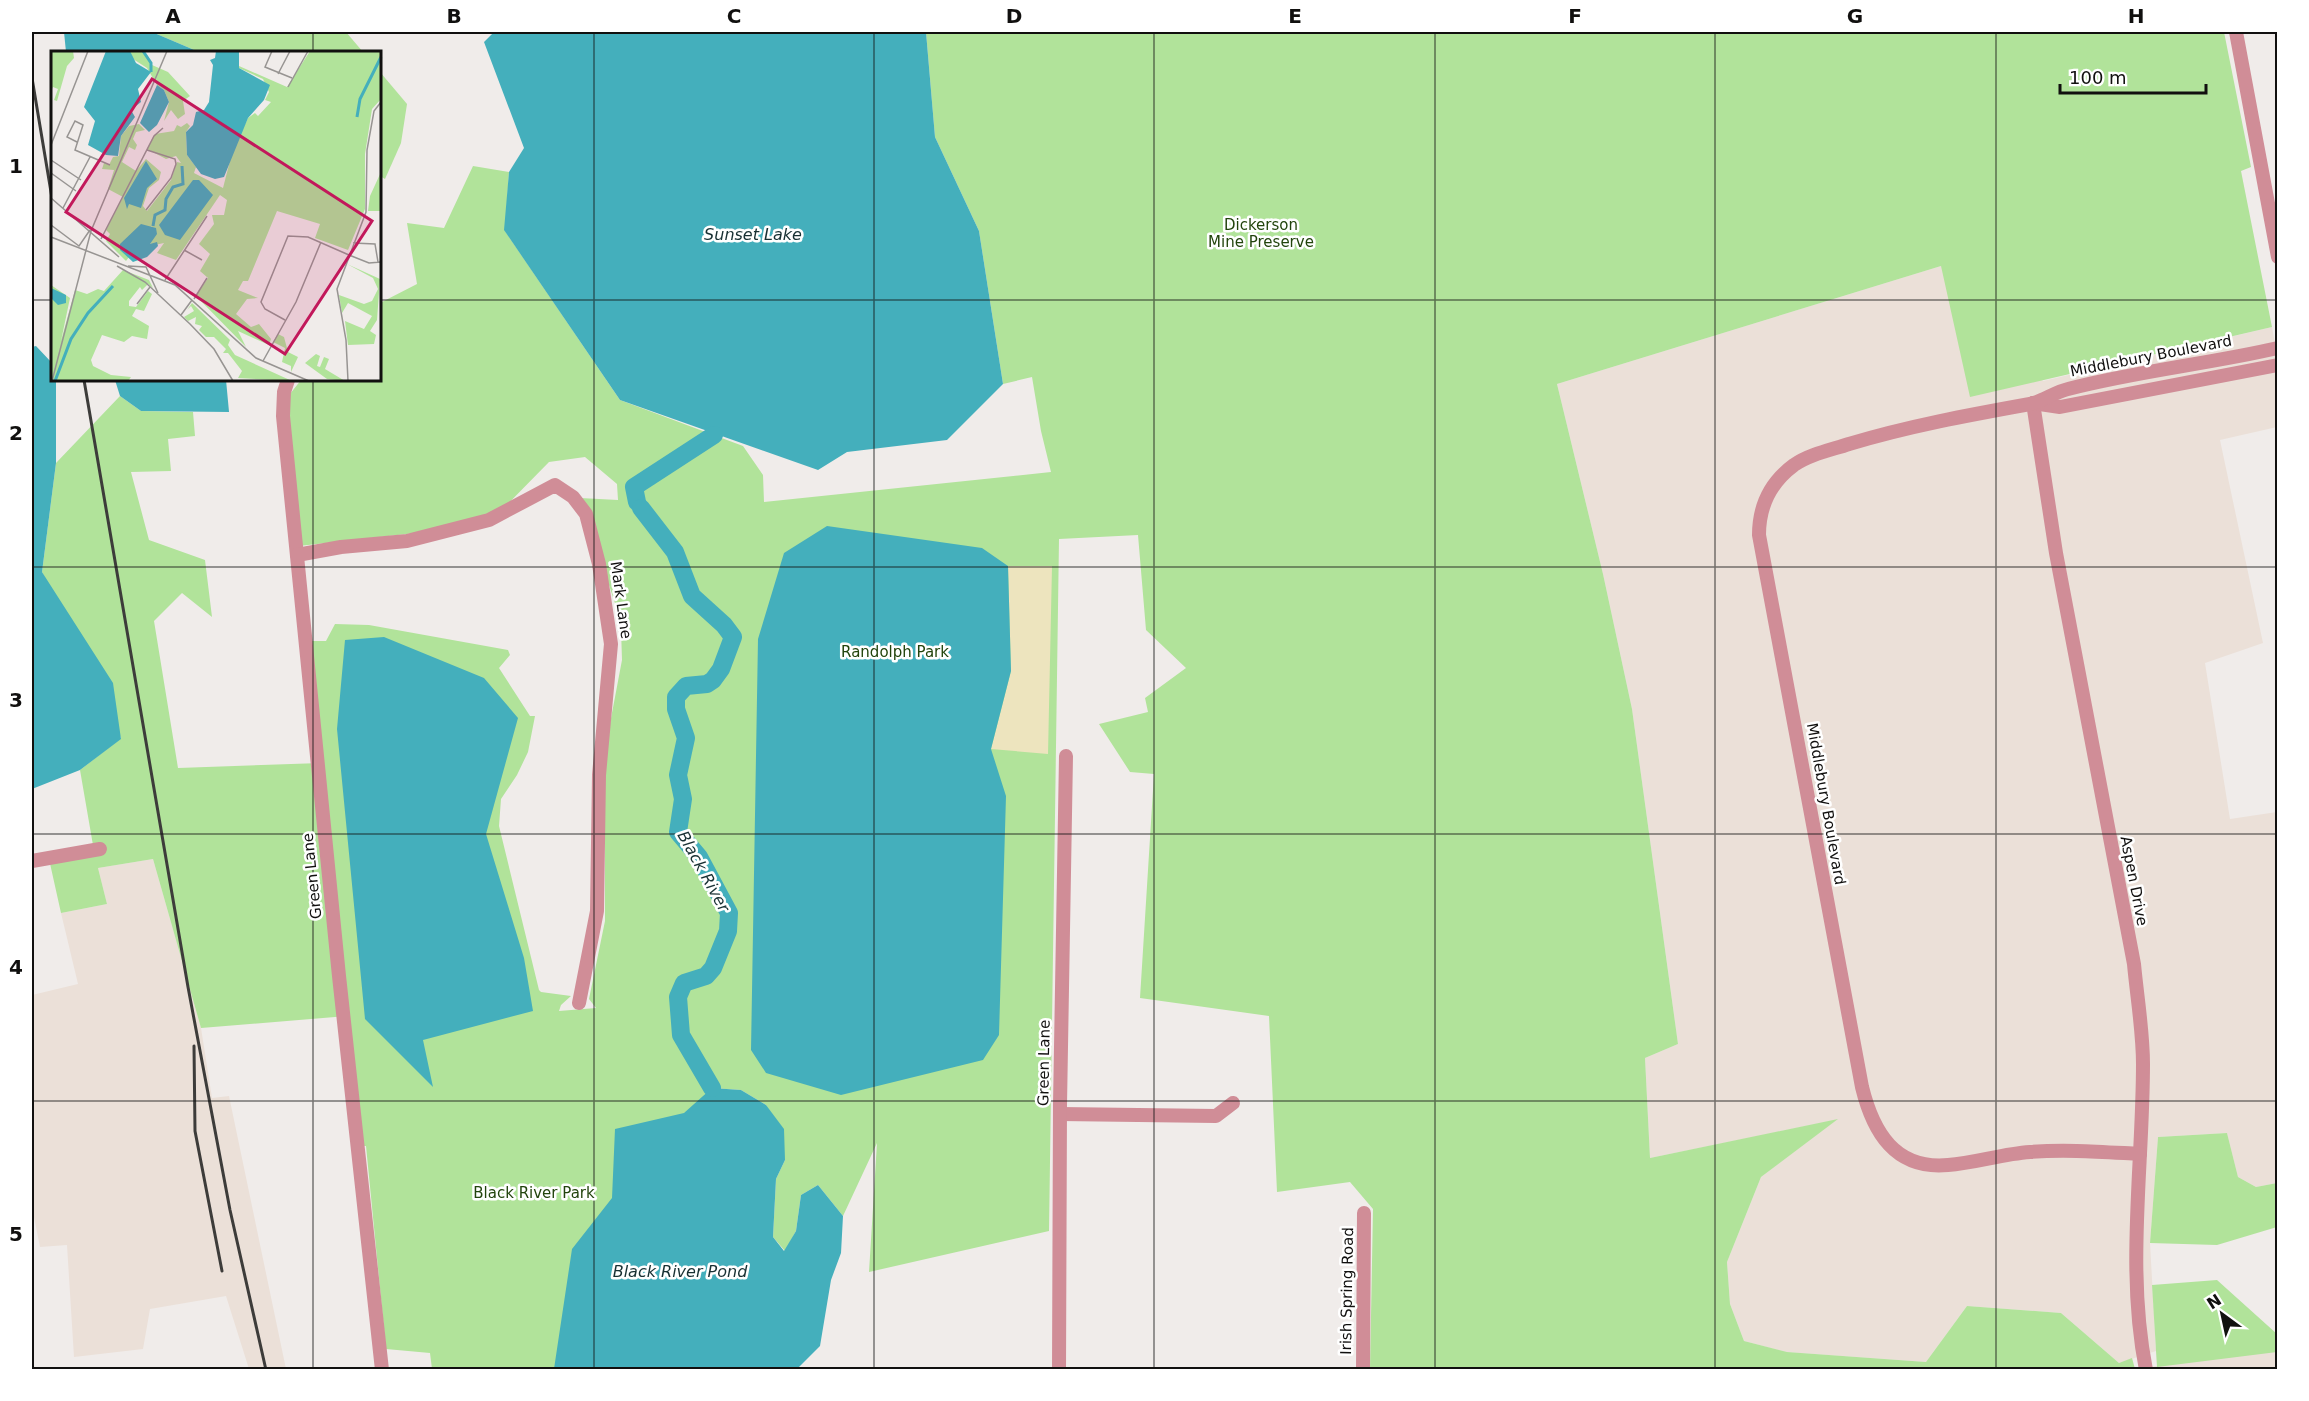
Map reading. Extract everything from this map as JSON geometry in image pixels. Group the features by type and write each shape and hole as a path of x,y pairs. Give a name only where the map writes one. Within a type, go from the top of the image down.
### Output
{"street":[{"path":"2236,32 2277,250"},
{"name":"Middlebury Boulevard","path":"2140,1154 2028,1152 1938,1166 1912,1160 1897,1151 1875,1128 1862,1087 1759,535 1761,510 1783,474 1803,460 1912,426 2033,403 2066,389 2277,348"},
{"name":"Middlebury Boulevard","path":"2033,403 2060,406 2277,365"},
{"name":"Green Lane","path":"288,381 284,392 283,416 336,954 382,1370"},
{"name":"Aspen Drive","path":"2033,403 2058,561 2134,964 2143,1062 2135,1287 2145,1370"},
{"name":"Mark Lane","path":"297,555 341,547 407,541 489,520 555,485 573,497 586,514 599,564 611,644 600,776 597,911 579,1003"},
{"name":"Green Lane","path":"1059,1370 1060,1114 1066,756"},
{"path":"32,861 100,849"},
{"path":"1060,1114 1216,1116 1233,1103"},
{"name":"Irish Spring Road","path":"1363,1370 1364,1213"}],"shaded area":[{"path":"1941,266 2043,381 2272,327 2277,354 2277,427 2220,440 2263,643 2205,663 2230,819 2277,812 2277,1183 2256,1187 2238,1177 2227,1133 2158,1137 2150,1243 2156,1351 2119,1363 2061,1313 1967,1306 1926,1362 1786,1352 1744,1341 1730,1304 1727,1262 1761,1177 1836,1120 1650,1158 1645,1058 1678,1044 1632,709 1603,574 1557,384"},
{"path":"153,859 201,1028 212,1098 229,1096 286,1369 249,1369 226,1296 150,1309 143,1349 74,1357 67,1245 40,1247 32,1207 32,995 78,984 61,913 107,904 98,868"},
{"path":"2277,1351 2277,1369 2142,1368"}],"green space":[{"path":"152,32 346,32 362,51 197,51"},
{"path":"926,32 2224,32 2251,167 2241,171 2272,327 1970,397 1941,266 1557,384 1603,574 1632,709 1678,1044 1645,1058 1650,1158 1838,1119 1761,1177 1727,1262 1730,1304 1744,1341 1787,1352 1926,1362 1967,1306 2061,1313 2119,1363 2132,1358 2135,1369 1370,1369 1373,1209 1350,1182 1277,1192 1269,1016 1140,998 1154,774 1130,772 1099,724 1148,712 1145,698 1186,668 1146,630 1138,535 1059,539 1049,1231 869,1272 877,1143 843,1216 818,1185 801,1195 796,1231 785,1251 773,1237 776,1179 785,1160 766,1105 741,1090 712,1088 685,1369 432,1369 430,1353 386,1349 366,1146 363,1146 347,1016 201,1028 153,859 98,868 107,904 61,913 49,859 94,851 80,770 121,738 42,572 56,463 120,396 141,411 193,412 195,436 168,439 171,471 131,472 149,540 205,560 212,617 182,593 154,621 178,768 321,763 312,641 326,641 335,624 369,625 508,650 510,655 499,668 530,716 535,716 528,752 517,775 501,799 499,826 539,990 571,996 561,1005 559,1011 596,1008 589,999 605,921 605,750 622,660 621,629 616,606 580,498 618,500 617,484 585,457 549,462 487,525 299,546 286,399 300,381 381,381 381,302 417,284 407,223 444,228 473,166 509,172 505,231 620,400 743,446 763,475 764,502 1051,472 1032,377 1003,384 979,231 935,137"},
{"path":"381,73 407,104 401,143 385,179 381,177"},
{"path":"2227,1133 2238,1177 2256,1187 2277,1183 2277,1227 2217,1245 2150,1243 2158,1137"},
{"path":"2217,1280 2277,1334 2277,1352 2157,1367 2152,1285"}],"sand":[{"path":"1008,566 1052,566 1048,754 991,749 1011,671"}],"water":[{"path":"64,32 152,32 197,51 66,51"},
{"name":"Sunset Lake","path":"494,32 926,32 935,137 979,231 1003,384 947,440 847,452 818,470 620,400 504,230 509,172 524,148 484,42"},
{"path":"36,346 51,362 51,381 56,381 56,463 42,572 113,683 121,739 80,770 32,789 32,347"},
{"path":"115,381 226,381 229,412 141,411 120,396"},
{"path":"827,526 982,548 1008,566 1011,671 991,749 1006,796 999,1035 983,1060 841,1095 766,1073 751,1050 758,639 784,553"},
{"path":"384,637 484,678 518,718 486,834 524,958 533,1011 423,1040 433,1087 365,1019 337,729 345,640"},
{"name":"Black River Pond","path":"712,1088 741,1090 766,1105 784,1129 785,1160 776,1179 773,1237 784,1251 796,1231 801,1195 818,1185 843,1216 841,1253 831,1280 820,1346 797,1369 554,1369 572,1249 612,1198 615,1129 684,1113"}],"waterway":[{"name":"Black River","path":"637,502 634,487 714,435"},
{"name":"Black River","path":"641,508 675,552 692,596 724,625 733,637 721,669 713,680 707,684 686,686 676,697 676,709 686,738 678,775 683,799 678,832 699,857 729,913 728,931 713,968 706,976 684,983 678,997 681,1035 712,1088"}],"railway":[{"path":"32,78 51,192"},
{"path":"84,381 188,987 230,1210 266,1370"},
{"path":"194,1046 195,1131 222,1271"}],"park label":[{"name":"Dickerson Mine Preserve","path":"1261,234"},
{"name":"Randolph Park","path":"895,652"},
{"name":"Black River Park","path":"534,1193"}]}
